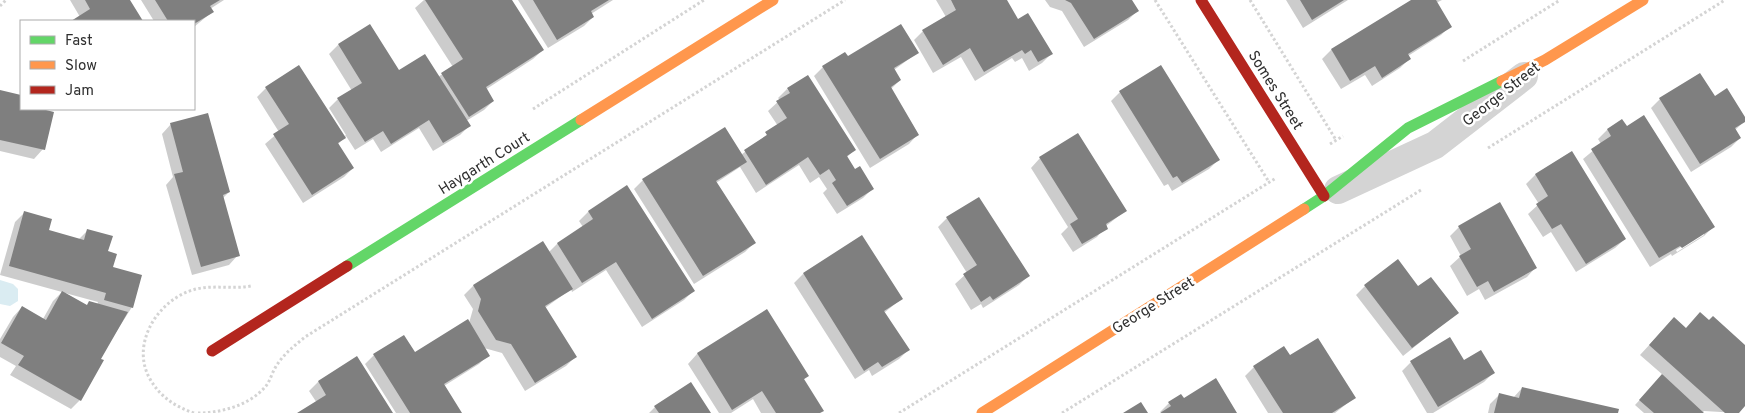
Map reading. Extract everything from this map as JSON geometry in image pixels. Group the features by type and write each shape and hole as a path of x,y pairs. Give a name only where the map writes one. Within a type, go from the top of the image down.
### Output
{"street":[{"name":"Haygarth Court","path":"212,351 772,0"},
{"name":"Somes Street","path":"1202,0 1324,196"},
{"name":"George Street","path":"982,413 1324,196 1435,145 1545,60 1643,0"}],"path":[{"path":"0,6 6,0"},
{"path":"198,413 224,410 251,399 266,386 274,369 287,352 305,337 845,0"},
{"path":"1155,0 1269,182"},
{"path":"1250,0 1336,140"},
{"path":"1480,152 1724,0"},
{"path":"899,413 1278,176"},
{"path":"1062,413 1422,189"}],"shaded area":[{"path":"0,280 13,284 18,289 18,301 10,306 0,304"}],"building":[{"path":"85,0 130,0 142,20 73,20 90,9"},
{"path":"155,0 220,0 210,6 214,12 195,23 195,20 167,20"},
{"path":"425,0 512,0 544,50 486,87 494,101 469,117 441,73 463,59"},
{"path":"533,0 609,0 591,11 594,17 557,40"},
{"path":"951,0 1007,0 1018,19 1028,13 1053,54 1038,62 1031,50 1025,54 1022,50 984,72 970,48 943,65 922,30 956,10"},
{"path":"1065,0 1132,0 1139,11 1094,39 1071,3"},
{"path":"1300,0 1344,0 1312,20"},
{"path":"1411,0 1436,0 1452,27 1408,54 1411,59 1382,78 1375,66 1350,81 1331,49"},
{"path":"370,24 399,70 425,54 471,126 443,143 429,120 391,144 383,131 365,142 337,98 362,83 338,44"},
{"path":"901,24 919,53 894,68 901,80 891,87 919,135 880,159 822,66 845,52 848,56"},
{"path":"299,65 346,138 338,143 354,168 312,195 273,134 289,124 265,87"},
{"path":"1161,65 1220,160 1182,183 1177,176 1173,178 1119,91"},
{"path":"1700,73 1715,96 1727,88 1745,117 1745,122 1735,128 1741,138 1700,164 1659,98"},
{"path":"808,75 856,150 847,156 855,169 860,166 874,189 847,206 832,183 836,180 829,169 820,175 808,157 766,185 744,150 767,135 765,132 787,118 776,101 790,93 787,88"},
{"path":"0,90 20,95 20,110 46,110 54,112 45,150 0,140"},
{"path":"208,113 230,192 223,195 240,256 201,267 174,174 183,172 170,123"},
{"path":"1644,115 1715,227 1682,248 1680,246 1659,258 1591,149 1611,136 1607,129 1622,119 1627,126"},
{"path":"725,127 747,162 716,181 756,243 703,276 642,179"},
{"path":"1078,133 1127,211 1106,224 1108,229 1082,244 1070,224 1078,219 1039,157"},
{"path":"1572,151 1626,239 1586,264 1561,224 1552,229 1536,204 1548,196 1535,174"},
{"path":"627,185 695,291 652,319 616,262 582,283 557,243 593,219 588,211"},
{"path":"979,197 1030,276 993,300 990,296 981,302 963,274 977,265 946,217"},
{"path":"1500,202 1537,268 1494,292 1488,281 1477,287 1459,256 1471,249 1458,226"},
{"path":"24,211 52,219 49,230 84,240 87,229 113,236 108,251 117,254 113,267 142,275 133,308 104,300 106,293 9,266"},
{"path":"862,235 903,299 884,311 910,350 882,367 878,362 864,371 803,273"},
{"path":"543,241 573,289 545,306 577,357 535,383 511,344 496,340 478,311 481,299 473,285"},
{"path":"1398,259 1418,286 1431,277 1459,313 1412,348 1364,285"},
{"path":"62,291 87,305 89,301 128,312 101,359 104,360 81,401 18,365 24,356 1,343 22,306 46,320"},
{"path":"767,309 809,376 804,379 824,411 820,413 776,413 762,391 732,410 697,353"},
{"path":"1700,312 1709,320 1713,316 1745,345 1745,406 1739,413 1725,413 1649,345 1674,317 1686,328"},
{"path":"468,319 490,356 444,384 462,413 410,413 373,354 404,335 415,352"},
{"path":"1450,337 1464,360 1481,350 1495,373 1438,407 1410,361"},
{"path":"1318,338 1356,398 1332,413 1283,413 1253,366 1284,346 1290,355"},
{"path":"357,356 393,413 297,413 326,395 318,381"},
{"path":"1662,374 1704,413 1654,413 1639,400"},
{"path":"1216,378 1237,413 1160,413 1171,406 1168,402 1181,394 1184,398"},
{"path":"691,382 711,413 659,413 654,406"},
{"path":"1522,387 1619,409 1618,413 1494,413 1499,393 1519,398"},
{"path":"1141,402 1148,413 1123,413"}],"traffic: fast":[{"path":"1304,209 1324,196 1408,128 1502,81"},
{"path":"347,266 581,120"}],"traffic: slow":[{"path":"581,120 773,0"},
{"path":"1502,81 1545,60 1643,0"},
{"path":"982,413 1304,209"}],"traffic: jam":[{"path":"1201,0 1324,196"},
{"path":"212,351 347,266"}]}
